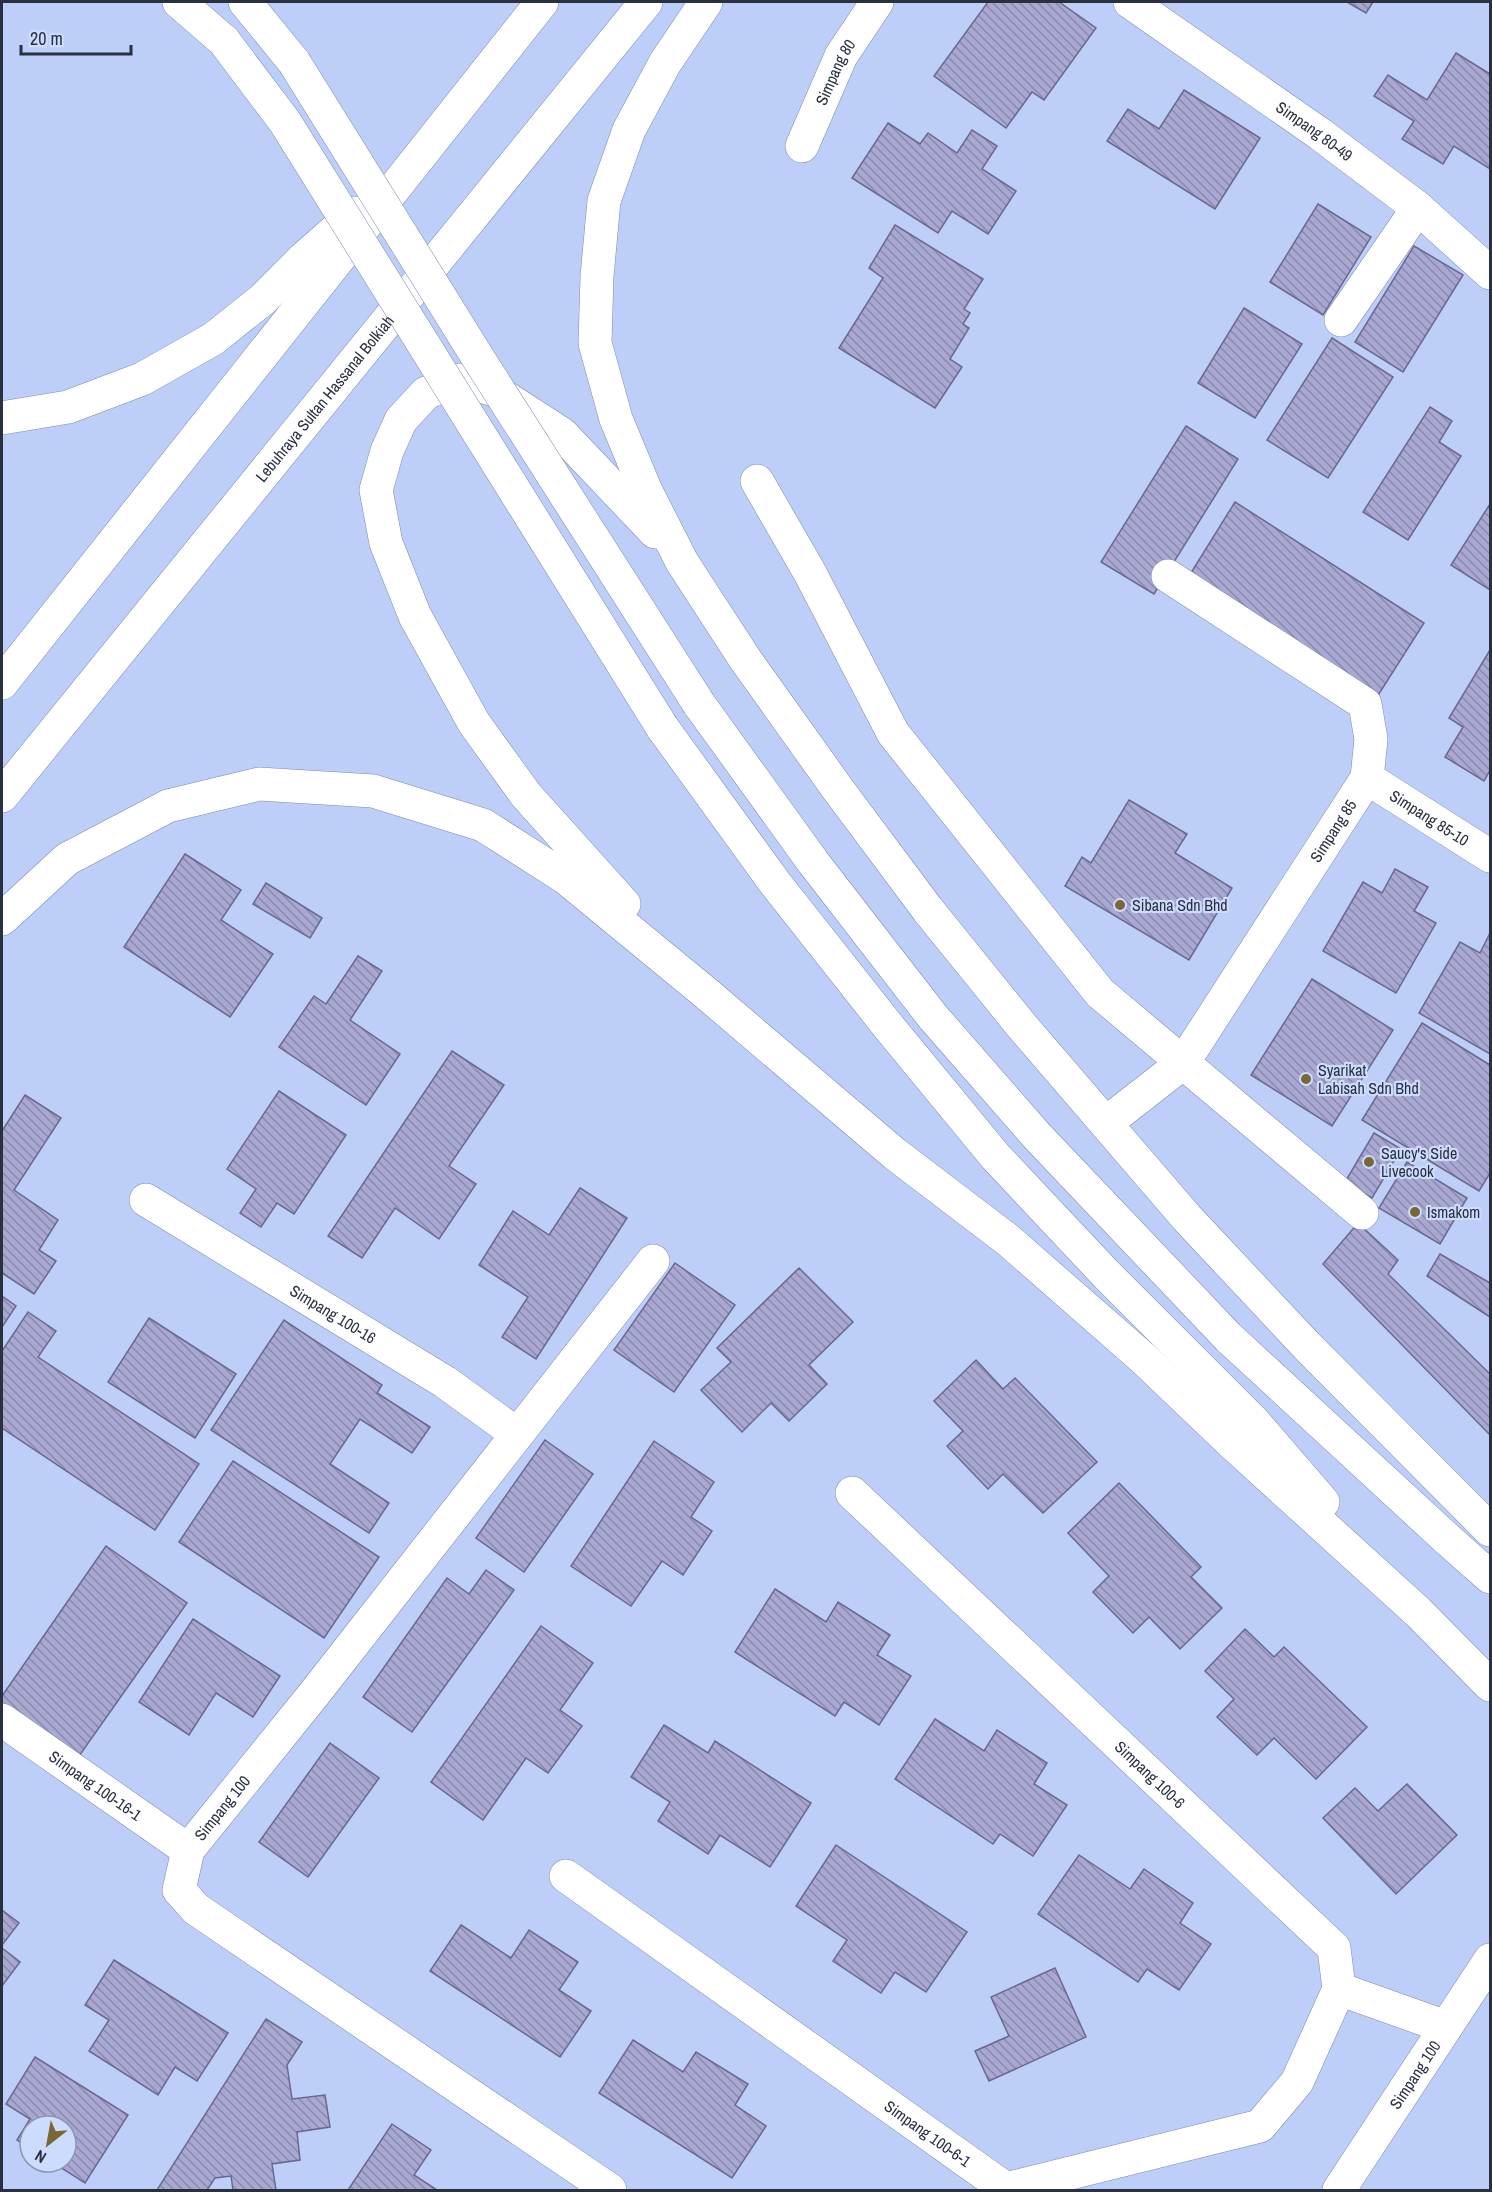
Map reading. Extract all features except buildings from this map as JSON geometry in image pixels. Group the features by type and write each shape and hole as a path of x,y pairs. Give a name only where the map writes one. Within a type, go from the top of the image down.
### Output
{"main road":[{"path":"179,2 224,41 285,122 662,728 775,883 995,1156 1106,1274 1254,1422 1418,1612"},
{"path":"245,2 294,62 480,361 699,704 813,862 926,1008 1037,1136 1228,1337 1491,1577"},
{"path":"2,683 542,2"},
{"name":"Lebuhraya Sultan Hassanal Bolkiah","path":"2,796 646,2"},
{"path":"706,2 665,63 630,130 604,201 597,276 595,343 616,419 646,491 682,562 745,659 928,910 1021,1025 1187,1218 1307,1346 1491,1530"},
{"name":"Simpang 80","path":"802,146 841,56 877,2"},
{"name":"Simpang 80-49","path":"1130,2 1320,134 1418,208 1491,273"},
{"path":"2,418 79,403 142,379 213,339 262,300 304,258 420,155"},
{"path":"1341,320 1418,208"},
{"path":"682,562 562,434 494,390 459,380 426,393 401,420 387,451 376,490 386,543 415,616 474,723 526,795 707,994"},
{"path":"757,481 810,573 894,733 1100,993 1362,1213"},
{"name":"Simpang 85","path":"1106,1124 1183,1063 1368,778 1371,739 1365,704 1168,576"},
{"name":"Simpang 85-10","path":"1368,778 1491,856"},
{"path":"2,919 67,859 168,806 259,784 374,791 483,825 566,878 896,1154 1008,1240 1144,1359 1233,1444 1418,1612 1491,1685"},
{"name":"Simpang 100-16","path":"146,1200 445,1382 517,1434"},
{"name":"Simpang 100","path":"609,2190 196,1909 179,1890 188,1850 314,1694 653,1261"},
{"name":"Simpang 100-6","path":"852,1493 1334,1948 1339,1989"},
{"name":"Simpang 100-16-1","path":"2,1720 188,1850"},
{"name":"Simpang 100-6-1","path":"566,1876 1006,2189 1260,2126 1298,2082 1339,1989"},
{"name":"Simpang 100","path":"1339,2190 1446,2027 1485,1981"},
{"path":"1339,1989 1446,2027"}],"place":[{"name":"Sibana Sdn Bhd","path":"1120,905"},
{"name":"Syarikat Labisah Sdn Bhd","path":"1306,1079"},
{"name":"Saucy's Side Livecook","path":"1369,1162"},
{"name":"Ismakom","path":"1415,1212"}]}
